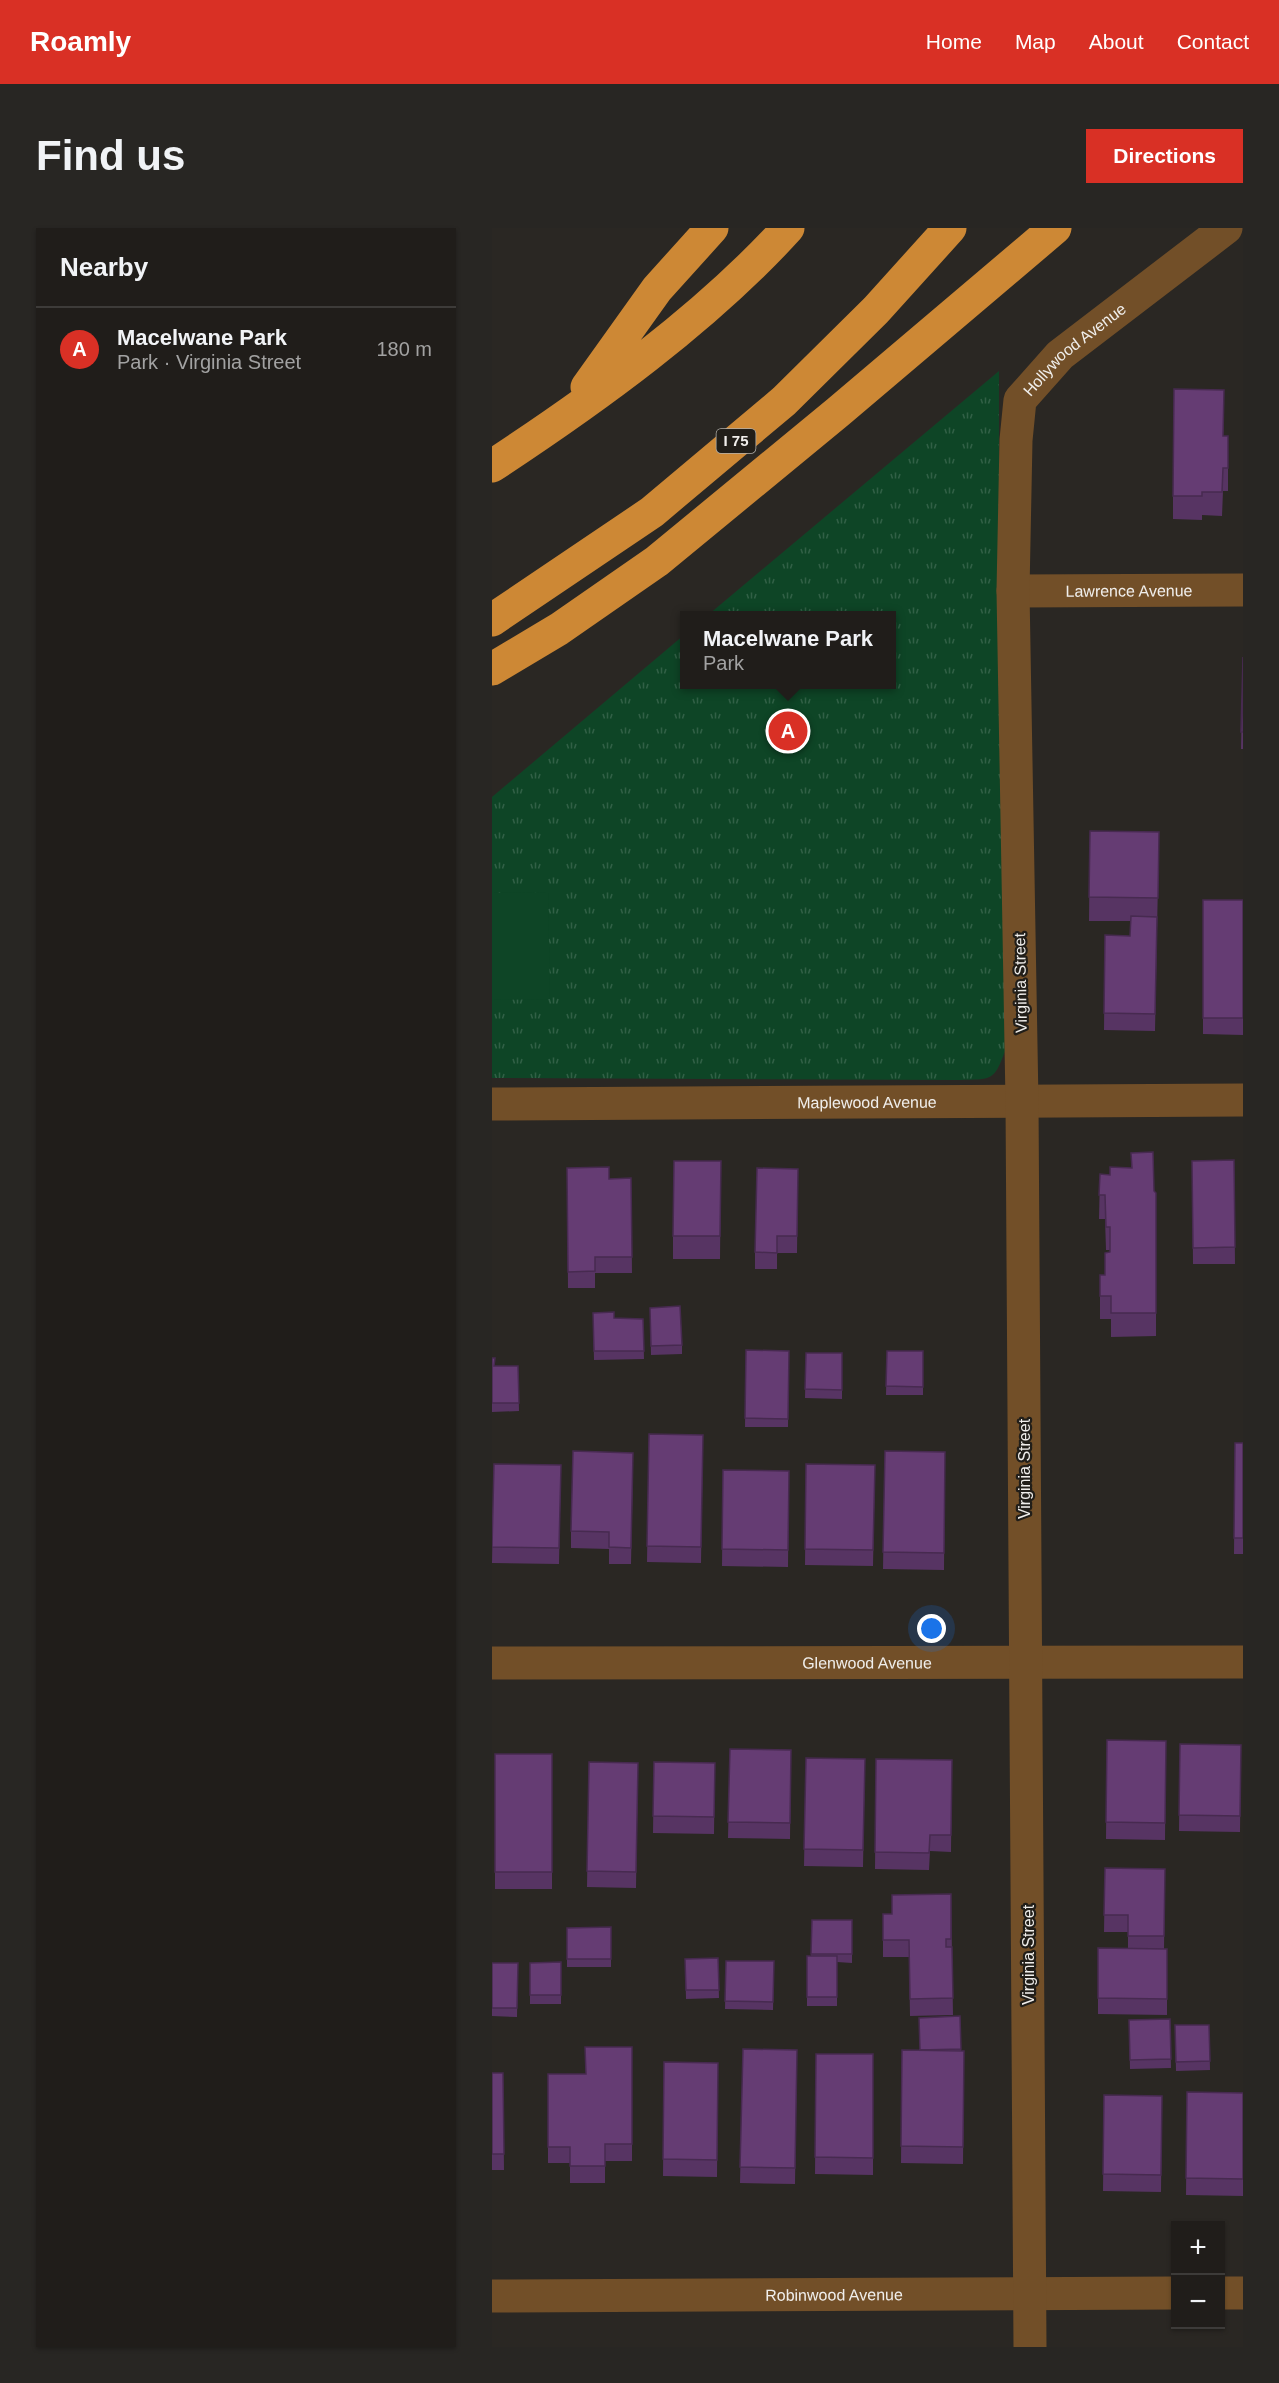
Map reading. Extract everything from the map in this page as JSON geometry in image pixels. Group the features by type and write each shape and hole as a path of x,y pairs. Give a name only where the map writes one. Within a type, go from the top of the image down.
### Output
{"highway":[{"path":"569,413 657,289 712,228"},
{"path":"492,466 569,413 669,338 760,258 788,228"},
{"name":"I 75","path":"492,620 652,512 784,400 876,310 950,228"},
{"path":"492,669 559,629 657,561 838,412 1055,228"}],"street":[{"name":"Hollywood Avenue","path":"1013,591 1016,440 1020,399 1060,355 1226,228"},
{"name":"Lawrence Avenue","path":"1013,591 1243,590"},
{"name":"Virginia Street","path":"1013,591 1022,1102 1030,2347"},
{"name":"Maplewood Avenue","path":"492,1104 1243,1100"},
{"name":"Glenwood Avenue","path":"492,1663 1243,1662"},
{"name":"Robinwood Avenue","path":"492,2296 1171,2293"},
{"path":"1225,2293 1243,2293"}],"green space":[{"path":"999,371 1005,1051 998,1068 990,1077 960,1080 492,1078 492,797 680,638 680,689 896,689 896,611 713,611"},
{"path":"548,892 550,999 492,1000 492,893"}],"building":[{"path":"1174,389 1224,390 1223,436 1228,436 1228,468 1223,468 1222,492 1202,492 1202,496 1173,496"},
{"path":"1243,657 1243,732 1241,732"},
{"path":"1090,831 1159,832 1158,898 1089,897"},
{"path":"1203,900 1243,900 1243,1018 1203,1018"},
{"path":"1131,916 1157,917 1155,1014 1104,1013 1105,935 1130,936"},
{"path":"1153,1152 1154,1191 1156,1193 1156,1313 1111,1313 1111,1296 1100,1296 1100,1275 1105,1275 1105,1253 1110,1252 1110,1227 1106,1227 1105,1195 1099,1195 1100,1174 1110,1175 1110,1167 1132,1168 1131,1153"},
{"path":"1234,1160 1235,1247 1193,1248 1192,1161"},
{"path":"674,1161 721,1161 720,1236 673,1236"},
{"path":"609,1167 609,1179 631,1178 632,1257 595,1257 595,1271 568,1272 567,1168"},
{"path":"757,1168 798,1169 797,1236 777,1236 777,1253 755,1252"},
{"path":"680,1306 682,1345 651,1346 650,1308"},
{"path":"614,1312 614,1318 643,1319 644,1351 594,1351 593,1313"},
{"path":"746,1350 789,1351 788,1419 745,1418"},
{"path":"887,1351 923,1351 923,1387 886,1386"},
{"path":"806,1353 842,1353 842,1390 805,1389"},
{"path":"492,1358 495,1358 494,1366 518,1366 519,1403 492,1403"},
{"path":"649,1434 703,1435 701,1547 647,1546"},
{"path":"1235,1443 1243,1443 1243,1538 1234,1538"},
{"path":"573,1451 633,1453 631,1548 609,1547 609,1532 571,1531"},
{"path":"885,1451 945,1452 944,1553 883,1552"},
{"path":"494,1464 561,1465 559,1548 492,1547"},
{"path":"806,1464 875,1465 873,1550 805,1549"},
{"path":"723,1470 789,1471 788,1550 722,1549"},
{"path":"1107,1740 1166,1741 1165,1823 1106,1822"},
{"path":"1180,1744 1241,1745 1240,1816 1179,1815"},
{"path":"730,1749 791,1750 790,1823 728,1822"},
{"path":"495,1754 552,1754 552,1872 495,1872"},
{"path":"806,1758 865,1759 863,1850 804,1849"},
{"path":"876,1759 952,1760 951,1835 930,1835 929,1853 875,1852"},
{"path":"589,1762 638,1763 636,1872 587,1871"},
{"path":"654,1762 715,1763 714,1817 653,1816"},
{"path":"1105,1868 1165,1869 1164,1936 1128,1936 1128,1915 1104,1915"},
{"path":"951,1894 951,1939 946,1939 946,1947 952,1947 953,1998 910,1999 909,1940 883,1940 883,1914 892,1914 892,1895"},
{"path":"812,1920 852,1920 852,1954 811,1954"},
{"path":"611,1927 611,1959 567,1959 567,1928"},
{"path":"1098,1948 1167,1949 1167,1999 1098,1998"},
{"path":"807,1956 837,1956 837,1997 807,1997"},
{"path":"718,1958 719,1990 686,1990 685,1959"},
{"path":"726,1961 774,1961 773,2002 725,2001"},
{"path":"561,1962 561,1995 530,1995 530,1963"},
{"path":"492,1963 518,1963 517,2008 492,2008"},
{"path":"960,2016 961,2049 920,2050 919,2018"},
{"path":"1170,2019 1171,2059 1130,2060 1129,2020"},
{"path":"1175,2025 1209,2025 1210,2061 1176,2062"},
{"path":"585,2047 632,2047 632,2144 605,2144 605,2166 570,2166 570,2147 548,2147 548,2074 586,2074"},
{"path":"743,2049 797,2050 795,2168 740,2167"},
{"path":"902,2050 964,2051 963,2147 901,2146"},
{"path":"816,2054 873,2054 873,2158 815,2157"},
{"path":"664,2062 718,2063 717,2160 663,2159"},
{"path":"492,2073 503,2073 504,2154 492,2154"},
{"path":"1187,2092 1243,2093 1243,2179 1186,2178"},
{"path":"1104,2095 1162,2096 1161,2175 1103,2174"}],"place":[{"name":"Macelwane Park","path":"788,731"}]}
